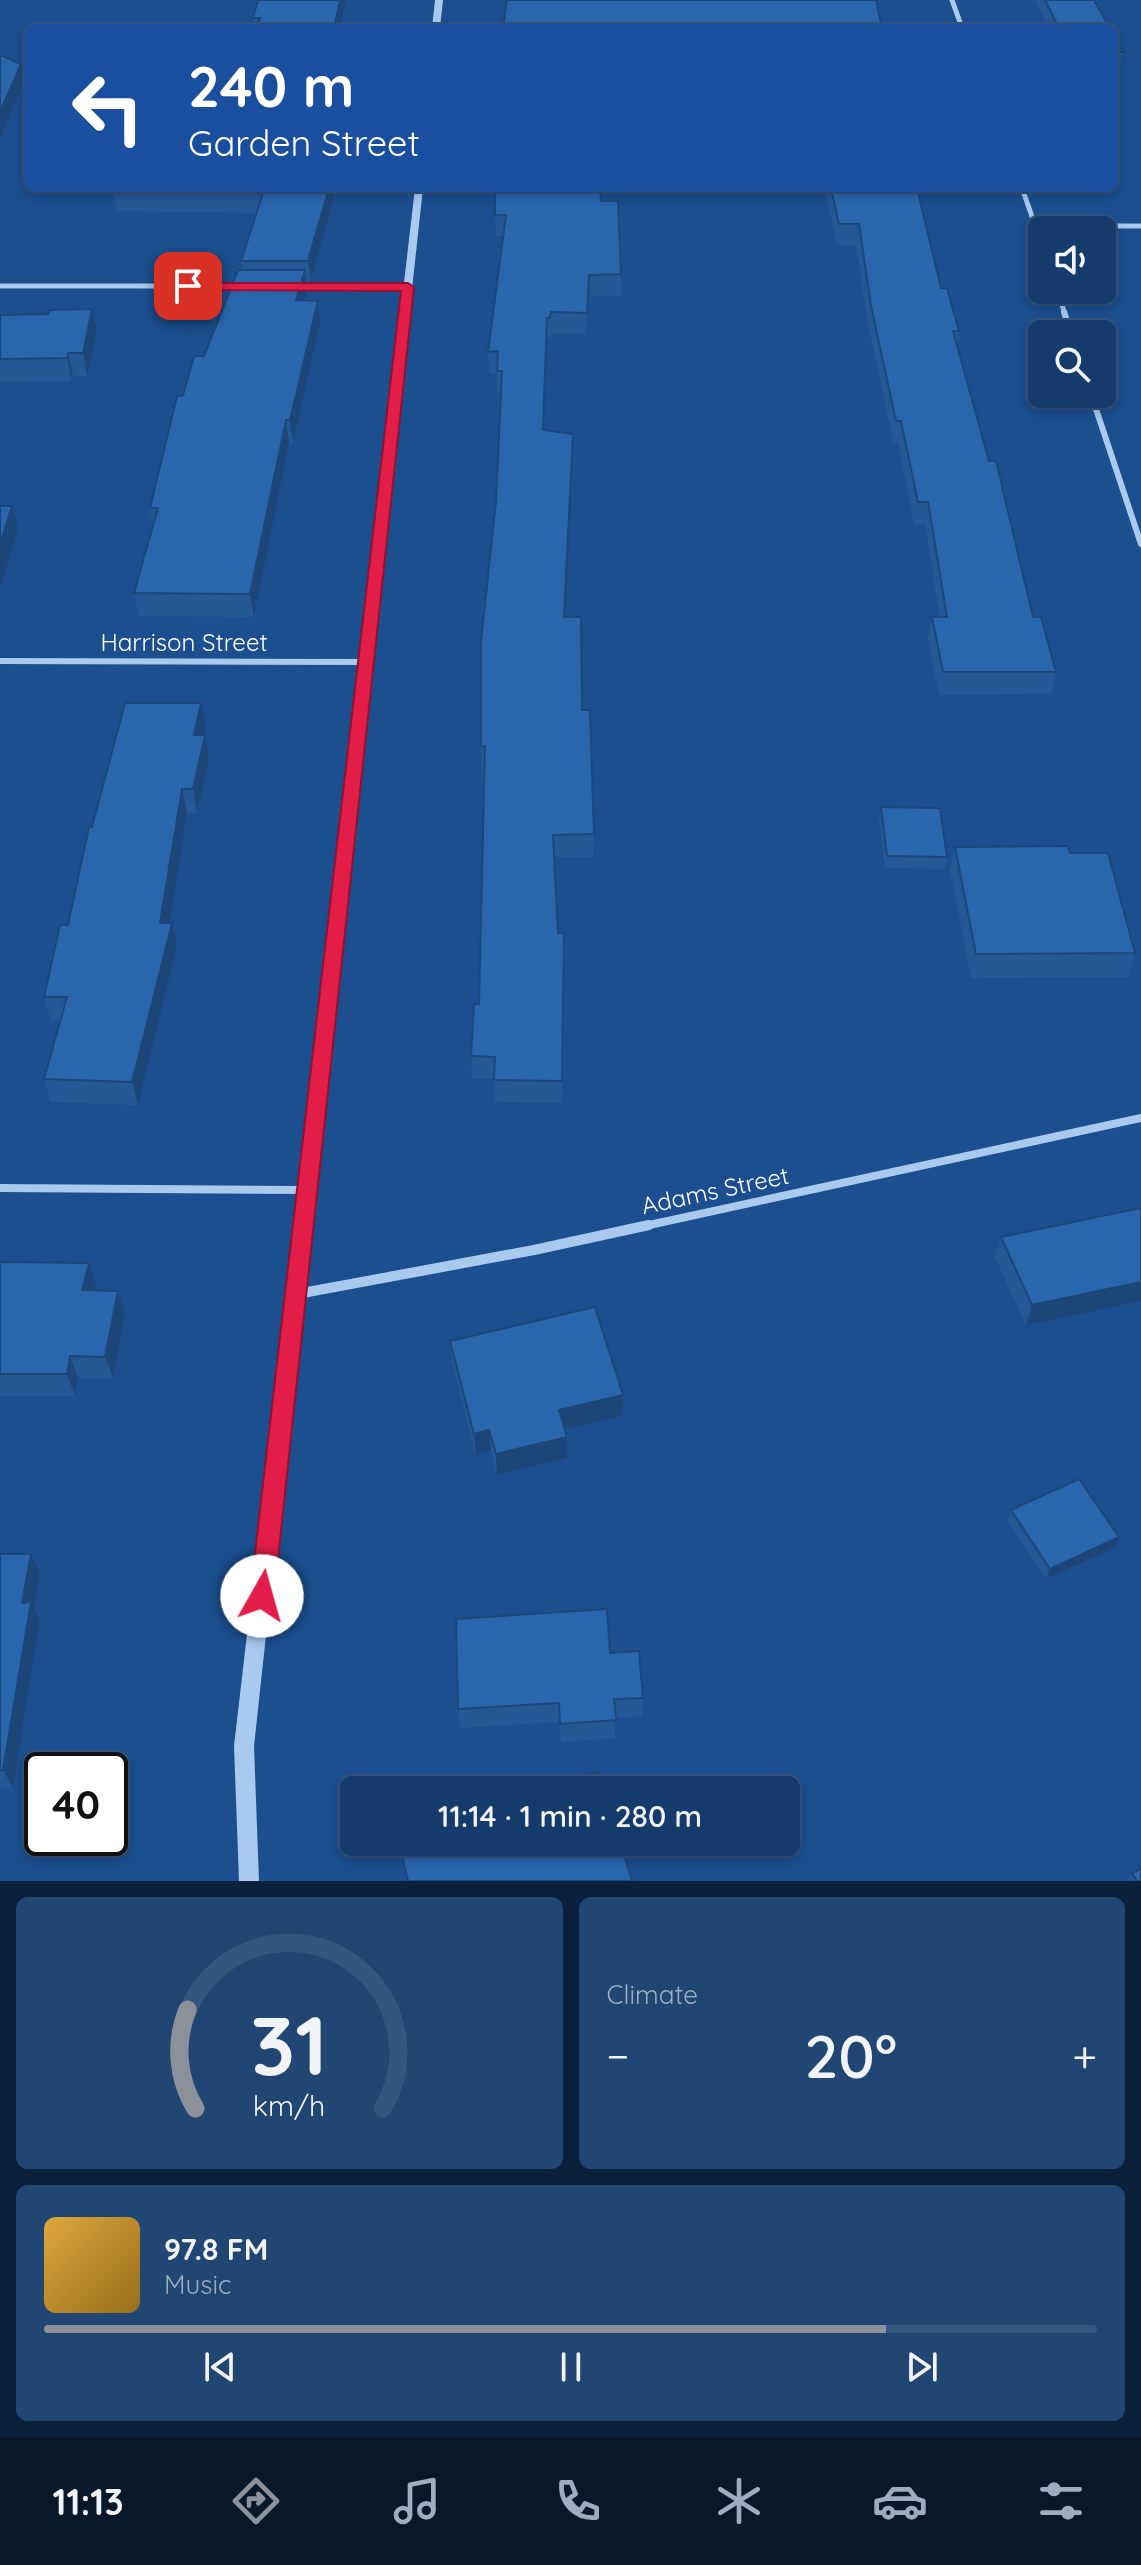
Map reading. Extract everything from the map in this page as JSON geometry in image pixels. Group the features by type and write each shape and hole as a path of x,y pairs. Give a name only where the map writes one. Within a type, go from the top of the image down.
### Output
{"street":[{"path":"436,24 439,0"},
{"path":"952,0 961,24"},
{"path":"249,1881 244,1746 419,192"},
{"path":"1023,192 1032,216"},
{"path":"1116,226 1141,226"},
{"path":"0,286 251,286"},
{"path":"282,287 408,287"},
{"path":"1096,408 1141,544"},
{"name":"Harrison Street","path":"0,661 367,662"},
{"name":"Adams Street","path":"297,1294 534,1250 1141,1118"},
{"path":"0,1188 307,1190"}],"building":[{"path":"258,0 340,0 335,24 258,24 260,18 253,18"},
{"path":"507,0 876,0 881,24 504,24"},
{"path":"1045,0 1094,0 1108,24 1057,24"},
{"path":"0,55 21,64 0,112"},
{"path":"188,192 328,192 308,261 241,261 263,193"},
{"path":"495,192 600,192 601,201 618,201 621,274 589,275 587,313 551,312 550,318 547,318 543,430 573,434 564,617 581,617 582,710 590,710 594,834 553,835 558,933 564,933 562,1081 494,1080 495,1057 471,1056 474,1004 479,1004 485,746 481,746 481,642 496,501 502,371 497,371 498,351 488,352 506,215 495,215"},
{"path":"832,192 918,192 941,288 947,288 959,331 953,331 989,461 996,461 1033,617 1041,617 1056,672 943,672 932,617 947,617 928,502 918,502 901,421 896,421 871,306 859,224 839,224"},
{"path":"238,270 305,270 296,300 318,301 290,420 286,420 250,594 134,593 158,508 150,508 177,396 183,395 194,356 204,356"},
{"path":"92,309 83,353 68,353 67,358 0,359 0,315"},
{"path":"0,506 12,506 0,545"},
{"path":"125,703 201,703 194,735 205,735 193,789 182,789 160,923 172,923 132,1082 44,1079 67,997 44,997 60,925 68,925 89,827 92,827"},
{"path":"881,807 940,808 947,857 887,856"},
{"path":"1068,846 1070,853 1108,853 1135,953 976,954 955,847"},
{"path":"1141,1208 1141,1282 1032,1305 1001,1237"},
{"path":"0,1262 89,1263 82,1290 118,1291 105,1357 70,1356 67,1374 0,1374"},
{"path":"595,1307 623,1395 559,1410 567,1437 496,1454 489,1430 474,1434 450,1341"},
{"path":"1079,1479 1119,1537 1050,1569 1011,1510"},
{"path":"0,1554 31,1554 22,1603 31,1602 3,1770 0,1770"},
{"path":"607,1609 610,1653 639,1651 643,1698 614,1699 616,1720 560,1724 559,1703 458,1709 456,1619"},
{"path":"402,1856 624,1856 632,1881 408,1881"},
{"path":"1141,1869 1141,1881 1137,1881 1132,1873"}],"route":[{"path":"188,286 408,287 262,1596"}]}
